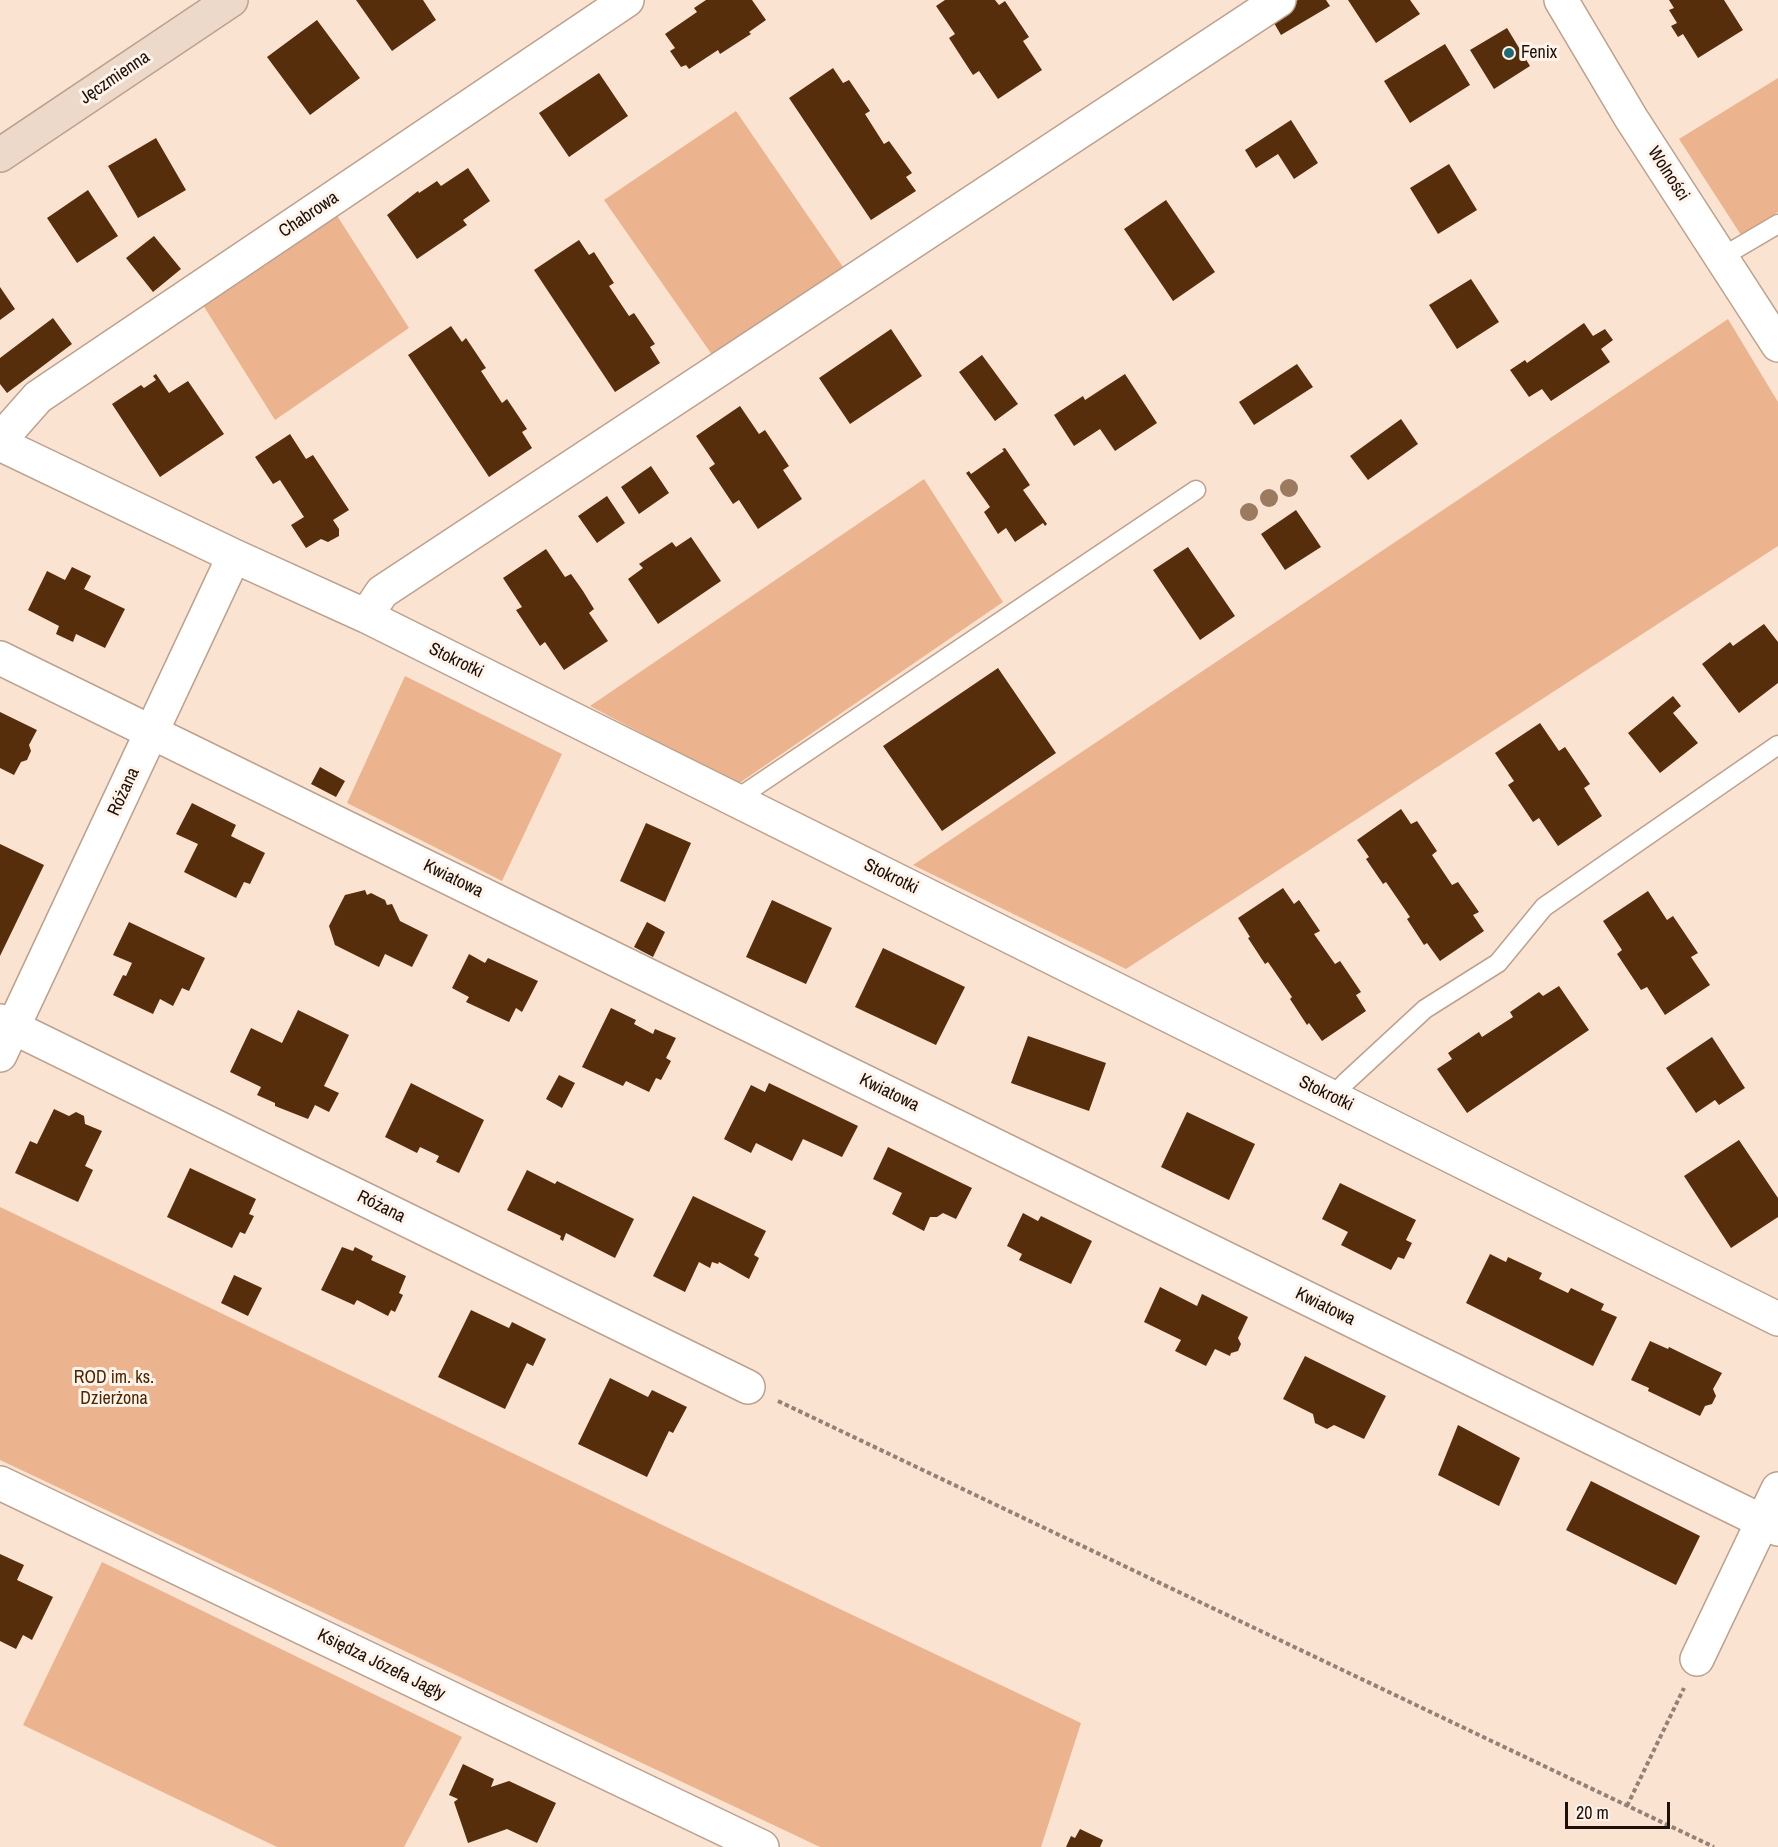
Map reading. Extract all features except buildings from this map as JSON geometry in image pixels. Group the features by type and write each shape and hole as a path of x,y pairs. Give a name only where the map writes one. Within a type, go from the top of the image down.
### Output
{"street":[{"name":"Jęczmienna","path":"0,155 231,0"},
{"name":"Chabrowa","path":"0,442 38,397 627,0"},
{"path":"366,616 382,592 1279,0"},
{"name":"Wolności","path":"1562,0 1631,118 1778,345"},
{"name":"Stokrotki","path":"0,442 234,556 366,616 1778,1319"},
{"name":"Różana","path":"234,556 152,731 4,1035 748,1387"},
{"name":"Kwiatowa","path":"0,658 1770,1526"},
{"name":"Księdza Józefa Jagły","path":"0,1483 762,1847"},
{"path":"1697,1659 1770,1526 1778,1489"}],"lane":[{"path":"1722,256 1778,224"},
{"path":"735,800 1196,490"},
{"path":"1333,1097 1346,1082 1425,1010 1498,963 1544,908 1778,745"}],"path":[{"path":"748,1387 1714,1847"},
{"path":"1628,1806 1697,1659"}],"green space":[{"path":"1778,78 1778,212 1741,235 1679,139"},
{"path":"736,111 843,267 715,359 604,200"},
{"path":"334,211 409,328 275,420 203,305"},
{"path":"1728,319 1778,402 1778,546 1126,969 913,865"},
{"path":"924,479 1003,602 738,784 590,706"},
{"path":"405,676 562,754 502,881 347,803"},
{"name":"ROD im. ks. Dzierżona","path":"0,1207 1081,1723 1041,1847 820,1847 0,1460"},
{"path":"102,1562 462,1737 404,1847 277,1847 23,1725"}],"place":[{"name":"Fenix","path":"1509,53"}]}
